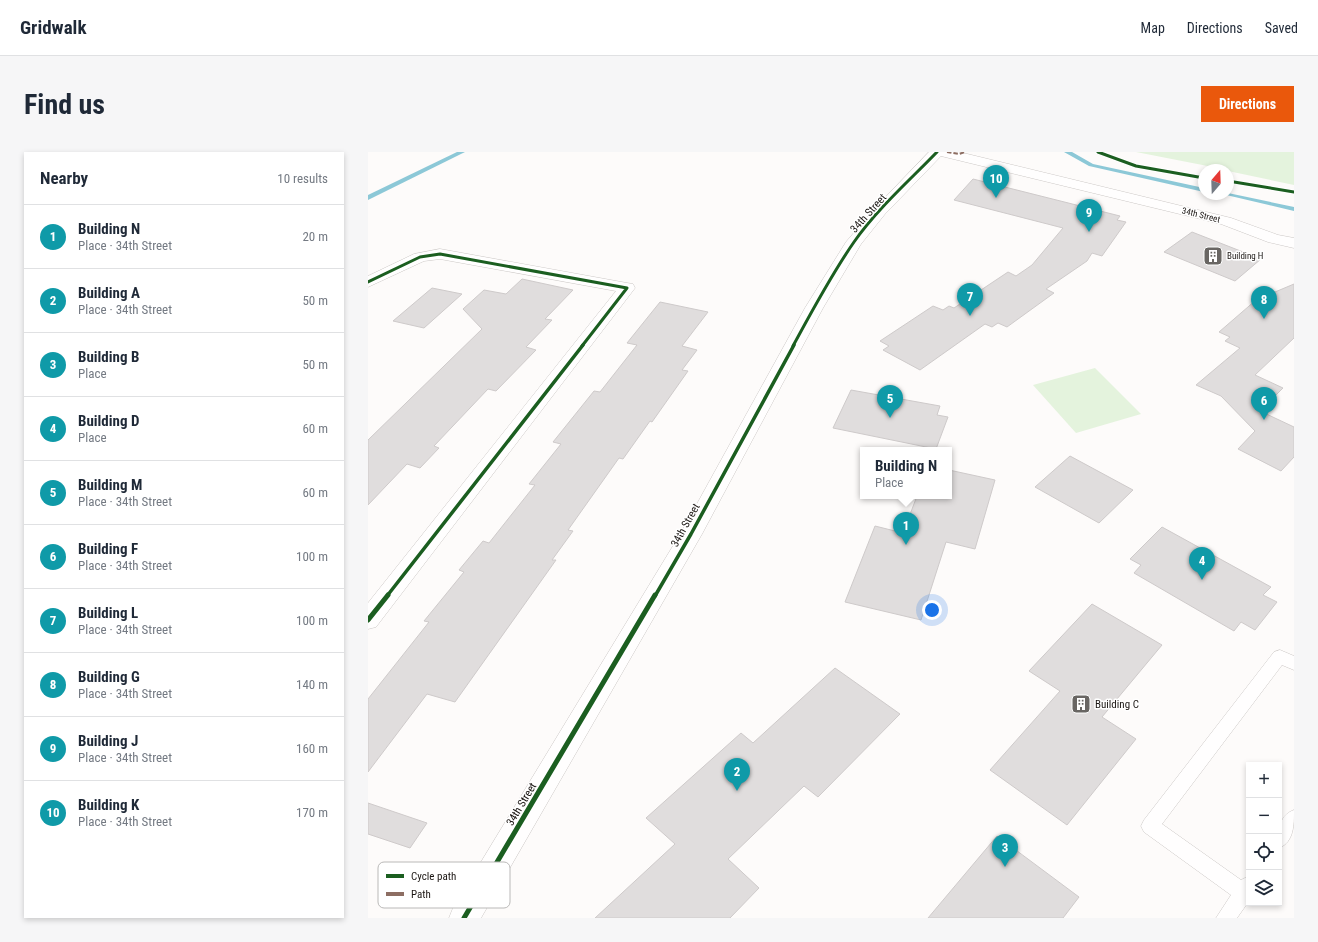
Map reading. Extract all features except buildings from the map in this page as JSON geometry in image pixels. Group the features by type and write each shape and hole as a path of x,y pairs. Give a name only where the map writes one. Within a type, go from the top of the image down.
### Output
{"street":[{"name":"34th Street","path":"497,862 690,534 814,308 854,242 880,211 937,152"},
{"name":"34th Street","path":"942,152 1226,221 1274,240 1293,244"},
{"path":"368,282 420,256 440,254 627,288 368,620"},
{"name":"34th Street","path":"464,918 470,908"}],"lane":[{"path":"1226,918 1246,889 1150,826 1280,656 1294,664"},
{"path":"1282,836 1294,818"}],"green space":[{"path":"1136,152 1294,152 1294,185 1234,172 1234,164 1198,164"},
{"path":"1095,368 1141,414 1076,433 1033,385"}],"waterway":[{"path":"368,198 462,152"},
{"path":"1067,152 1091,165 1198,189"},
{"path":"1234,196 1294,209"}],"marked path":[{"path":"947,152 959,154 965,152"}],"cycle path":[{"path":"497,862 691,534 814,308 854,242 880,211 937,152"},
{"path":"1098,152 1136,166 1198,177"},
{"path":"1234,182 1294,192"},
{"path":"368,282 420,257 440,254 627,288 368,620"},
{"path":"464,918 470,908"}],"place":[{"name":"Building K","path":"996,198"},
{"name":"Building J","path":"1089,232"},
{"name":"Building H","path":"1213,256"},
{"name":"Building L","path":"970,316"},
{"name":"Building G","path":"1264,319"},
{"name":"Building M","path":"890,418"},
{"name":"Building F","path":"1264,420"},
{"name":"Building N","path":"906,545"},
{"name":"Building D","path":"1202,580"},
{"name":"Building C","path":"1081,704"},
{"name":"Building A","path":"737,791"},
{"name":"Building B","path":"1005,867"}]}
